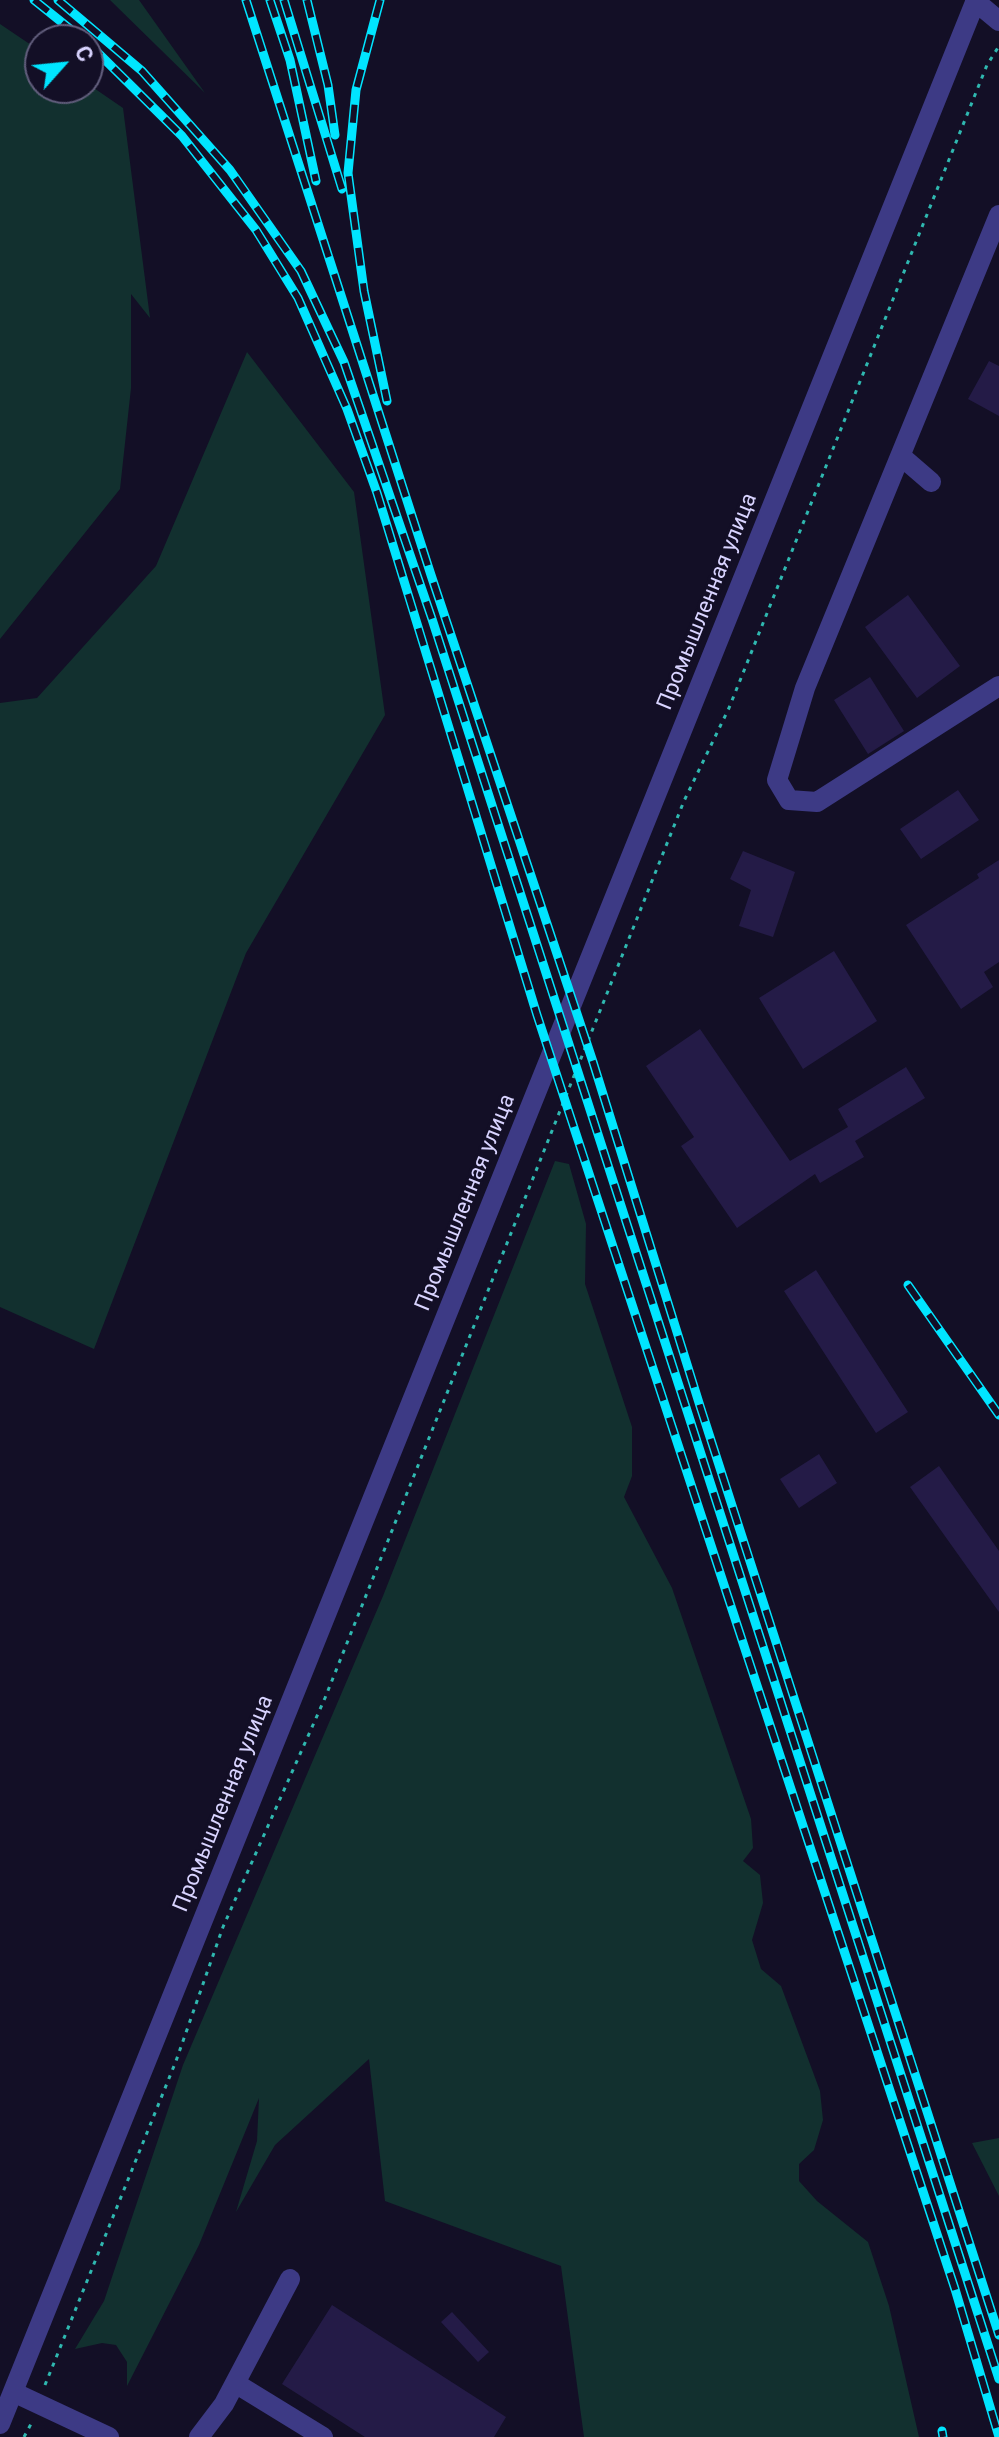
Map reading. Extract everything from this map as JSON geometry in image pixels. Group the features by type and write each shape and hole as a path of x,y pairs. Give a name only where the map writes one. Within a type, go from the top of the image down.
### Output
{"street":[{"path":"975,0 999,21"},
{"name":"Промышленная улица","path":"0,2424 975,0"},
{"path":"999,215 805,688 777,780 789,800 817,802 999,686"},
{"path":"902,457 931,482"},
{"path":"199,2437 235,2383 290,2279"},
{"path":"235,2383 323,2437"},
{"path":"13,2392 109,2437"}],"path":[{"path":"24,2437 176,2061 223,1927 325,1698 684,801 729,708 987,65 999,46"}],"green space":[{"path":"110,0 139,0 205,93"},
{"path":"0,24 24,40 24,104 104,104 104,95 123,108 150,318 131,294 131,388 120,489 0,639"},
{"path":"247,352 354,492 385,715 246,953 94,1349 0,1307 0,703 37,698 156,566"},
{"path":"555,1161 569,1164 586,1224 585,1284 632,1427 632,1476 624,1497 672,1588 751,1819 753,1848 743,1861 760,1875 763,1903 752,1940 761,1969 781,1986 820,2091 823,2120 814,2150 799,2164 799,2181 817,2201 868,2242 889,2306 919,2437 584,2437 561,2266 385,2201 369,2059 275,2145 236,2212 257,2141 259,2098 199,2245 127,2386 127,2362 116,2345 102,2343 75,2349 104,2301 183,2065 383,1596"},
{"path":"999,2138 999,2196 972,2143"}],"building":[{"path":"989,361 999,366 999,416 968,399"},
{"path":"908,595 960,666 917,698 865,627"},
{"path":"870,677 904,731 868,754 834,700"},
{"path":"958,790 979,820 921,859 900,829"},
{"path":"743,851 795,872 773,937 739,926 751,890 730,879"},
{"path":"999,860 999,962 984,972 993,987 961,1009 906,925 979,878 977,874"},
{"path":"834,951 877,1021 803,1069 759,998"},
{"path":"700,1029 790,1161 848,1127 838,1109 906,1067 925,1098 855,1141 864,1157 820,1183 815,1174 737,1228 681,1146 694,1137 646,1066"},
{"path":"816,1270 908,1412 876,1433 784,1291"},
{"path":"819,1454 837,1483 799,1508 780,1479"},
{"path":"939,1466 999,1551 999,1612 910,1487"},
{"path":"332,2305 506,2417 494,2437 365,2437 282,2384"},
{"path":"452,2312 489,2352 478,2362 441,2322"}],"railway":[{"path":"34,0 64,24"},
{"path":"58,0 142,71 230,170 301,271 344,362 432,619 999,2379"},
{"path":"246,0 431,575 593,1062 700,1406 999,2335"},
{"path":"270,0 290,60 316,181"},
{"path":"284,0 342,189"},
{"path":"307,0 328,85 335,135"},
{"path":"380,0 356,90 348,173 364,291 387,401"},
{"path":"104,59 182,136 256,230 298,298 347,409 377,493 537,1015 955,2289 999,2437"},
{"path":"908,1285 999,1415"},
{"path":"942,2431 943,2437"}]}
